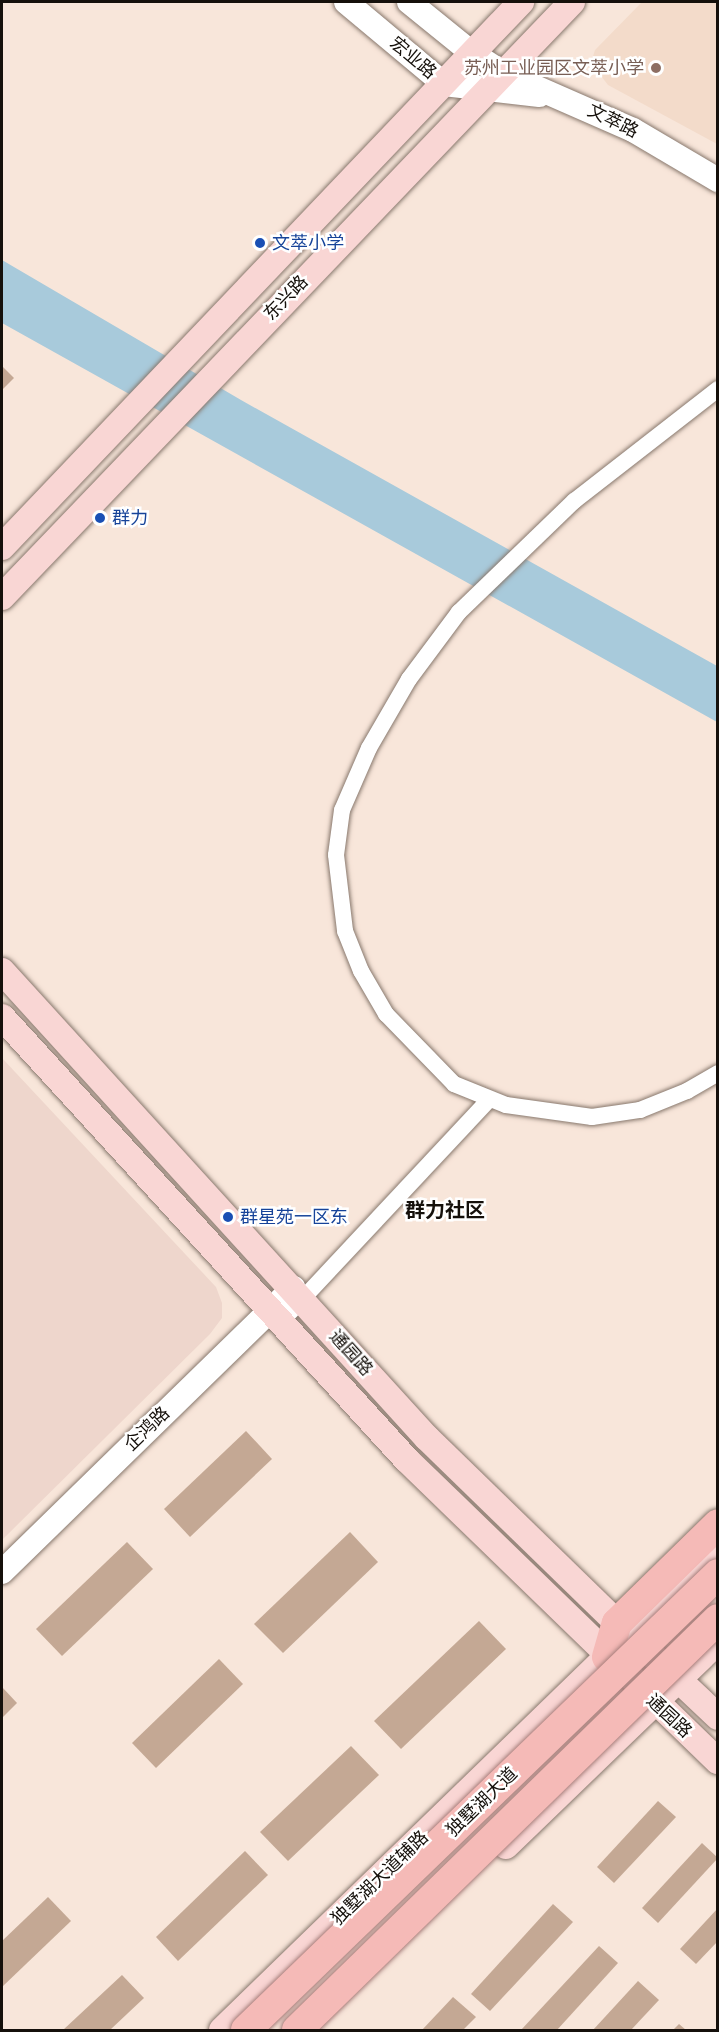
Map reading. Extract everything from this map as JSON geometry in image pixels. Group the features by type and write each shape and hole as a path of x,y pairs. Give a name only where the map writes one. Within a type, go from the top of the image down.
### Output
{"highway":[{"path":"617,1666 624,1629 717,1524"},
{"name":"独墅湖大道","path":"246,2031 717,1574"},
{"name":"独墅湖大道","path":"297,2031 717,1619"}],"main road":[{"name":"宏业路","path":"346,2 444,84 495,82 562,97"},
{"name":"宏业路","path":"409,2 472,53 495,82"},
{"name":"东兴路","path":"2,547 521,2"},
{"name":"东兴路","path":"2,597 572,2"},
{"name":"文萃路","path":"562,97 633,130 717,180"},
{"name":"通园路","path":"2,972 427,1438 717,1717"},
{"name":"通园路","path":"2,1017 407,1460 717,1761"},
{"name":"企鸿路","path":"2,1572 298,1294"},
{"path":"624,1629 717,1549"},
{"name":"独墅湖大道辅路","path":"222,2031 617,1666 650,1654 717,1588"},
{"path":"317,2031 717,1641"}],"street":[{"path":"717,389 574,501 474,596 409,680 369,748 342,810 336,855 345,931 374,996 406,1038 445,1077 489,1100 542,1112 592,1117 615,1115 663,1102 717,1073"},
{"path":"298,1294 489,1100"}],"shaded area":[{"name":"苏州工业园区文萃小学","path":"642,2 717,2 717,144 608,85 591,63 595,50"},
{"path":"2,1058 216,1287 222,1303 222,1318 210,1334 2,1540"}],"water":[{"path":"2,260 241,400 717,666 717,722 2,323"}],"building":[{"path":"2,366 14,378 2,390"},
{"path":"246,1431 272,1459 190,1537 164,1509"},
{"path":"350,1532 378,1562 283,1653 254,1624"},
{"path":"127,1542 153,1569 62,1656 36,1629"},
{"path":"479,1621 506,1649 401,1749 374,1721"},
{"path":"219,1659 243,1684 156,1768 132,1743"},
{"path":"2,1687 17,1703 2,1718"},
{"path":"351,1746 379,1775 288,1861 260,1832"},
{"path":"658,1801 676,1817 614,1883 597,1867"},
{"path":"702,1843 718,1858 658,1923 642,1908"},
{"path":"245,1851 268,1875 178,1961 156,1937"},
{"path":"48,1897 71,1921 2,1987 2,1941"},
{"path":"553,1904 573,1922 490,2011 471,1994"},
{"path":"718,1908 718,1941 696,1964 680,1949"},
{"path":"599,1946 618,1963 557,2030 521,2030"},
{"path":"122,1975 144,1998 110,2030 63,2030"},
{"path":"638,1981 659,2000 631,2030 593,2030"},
{"path":"453,1997 476,2017 463,2030 422,2030"},
{"path":"679,2024 686,2030 673,2030"}],"place":[{"name":"苏州工业园区文萃小学","path":"656,68"},
{"name":"文萃小学","path":"260,243"},
{"name":"群力","path":"100,518"},
{"name":"群星苑一区东","path":"228,1217"}],"district":[{"name":"群力社区","path":"445,1210"}]}
